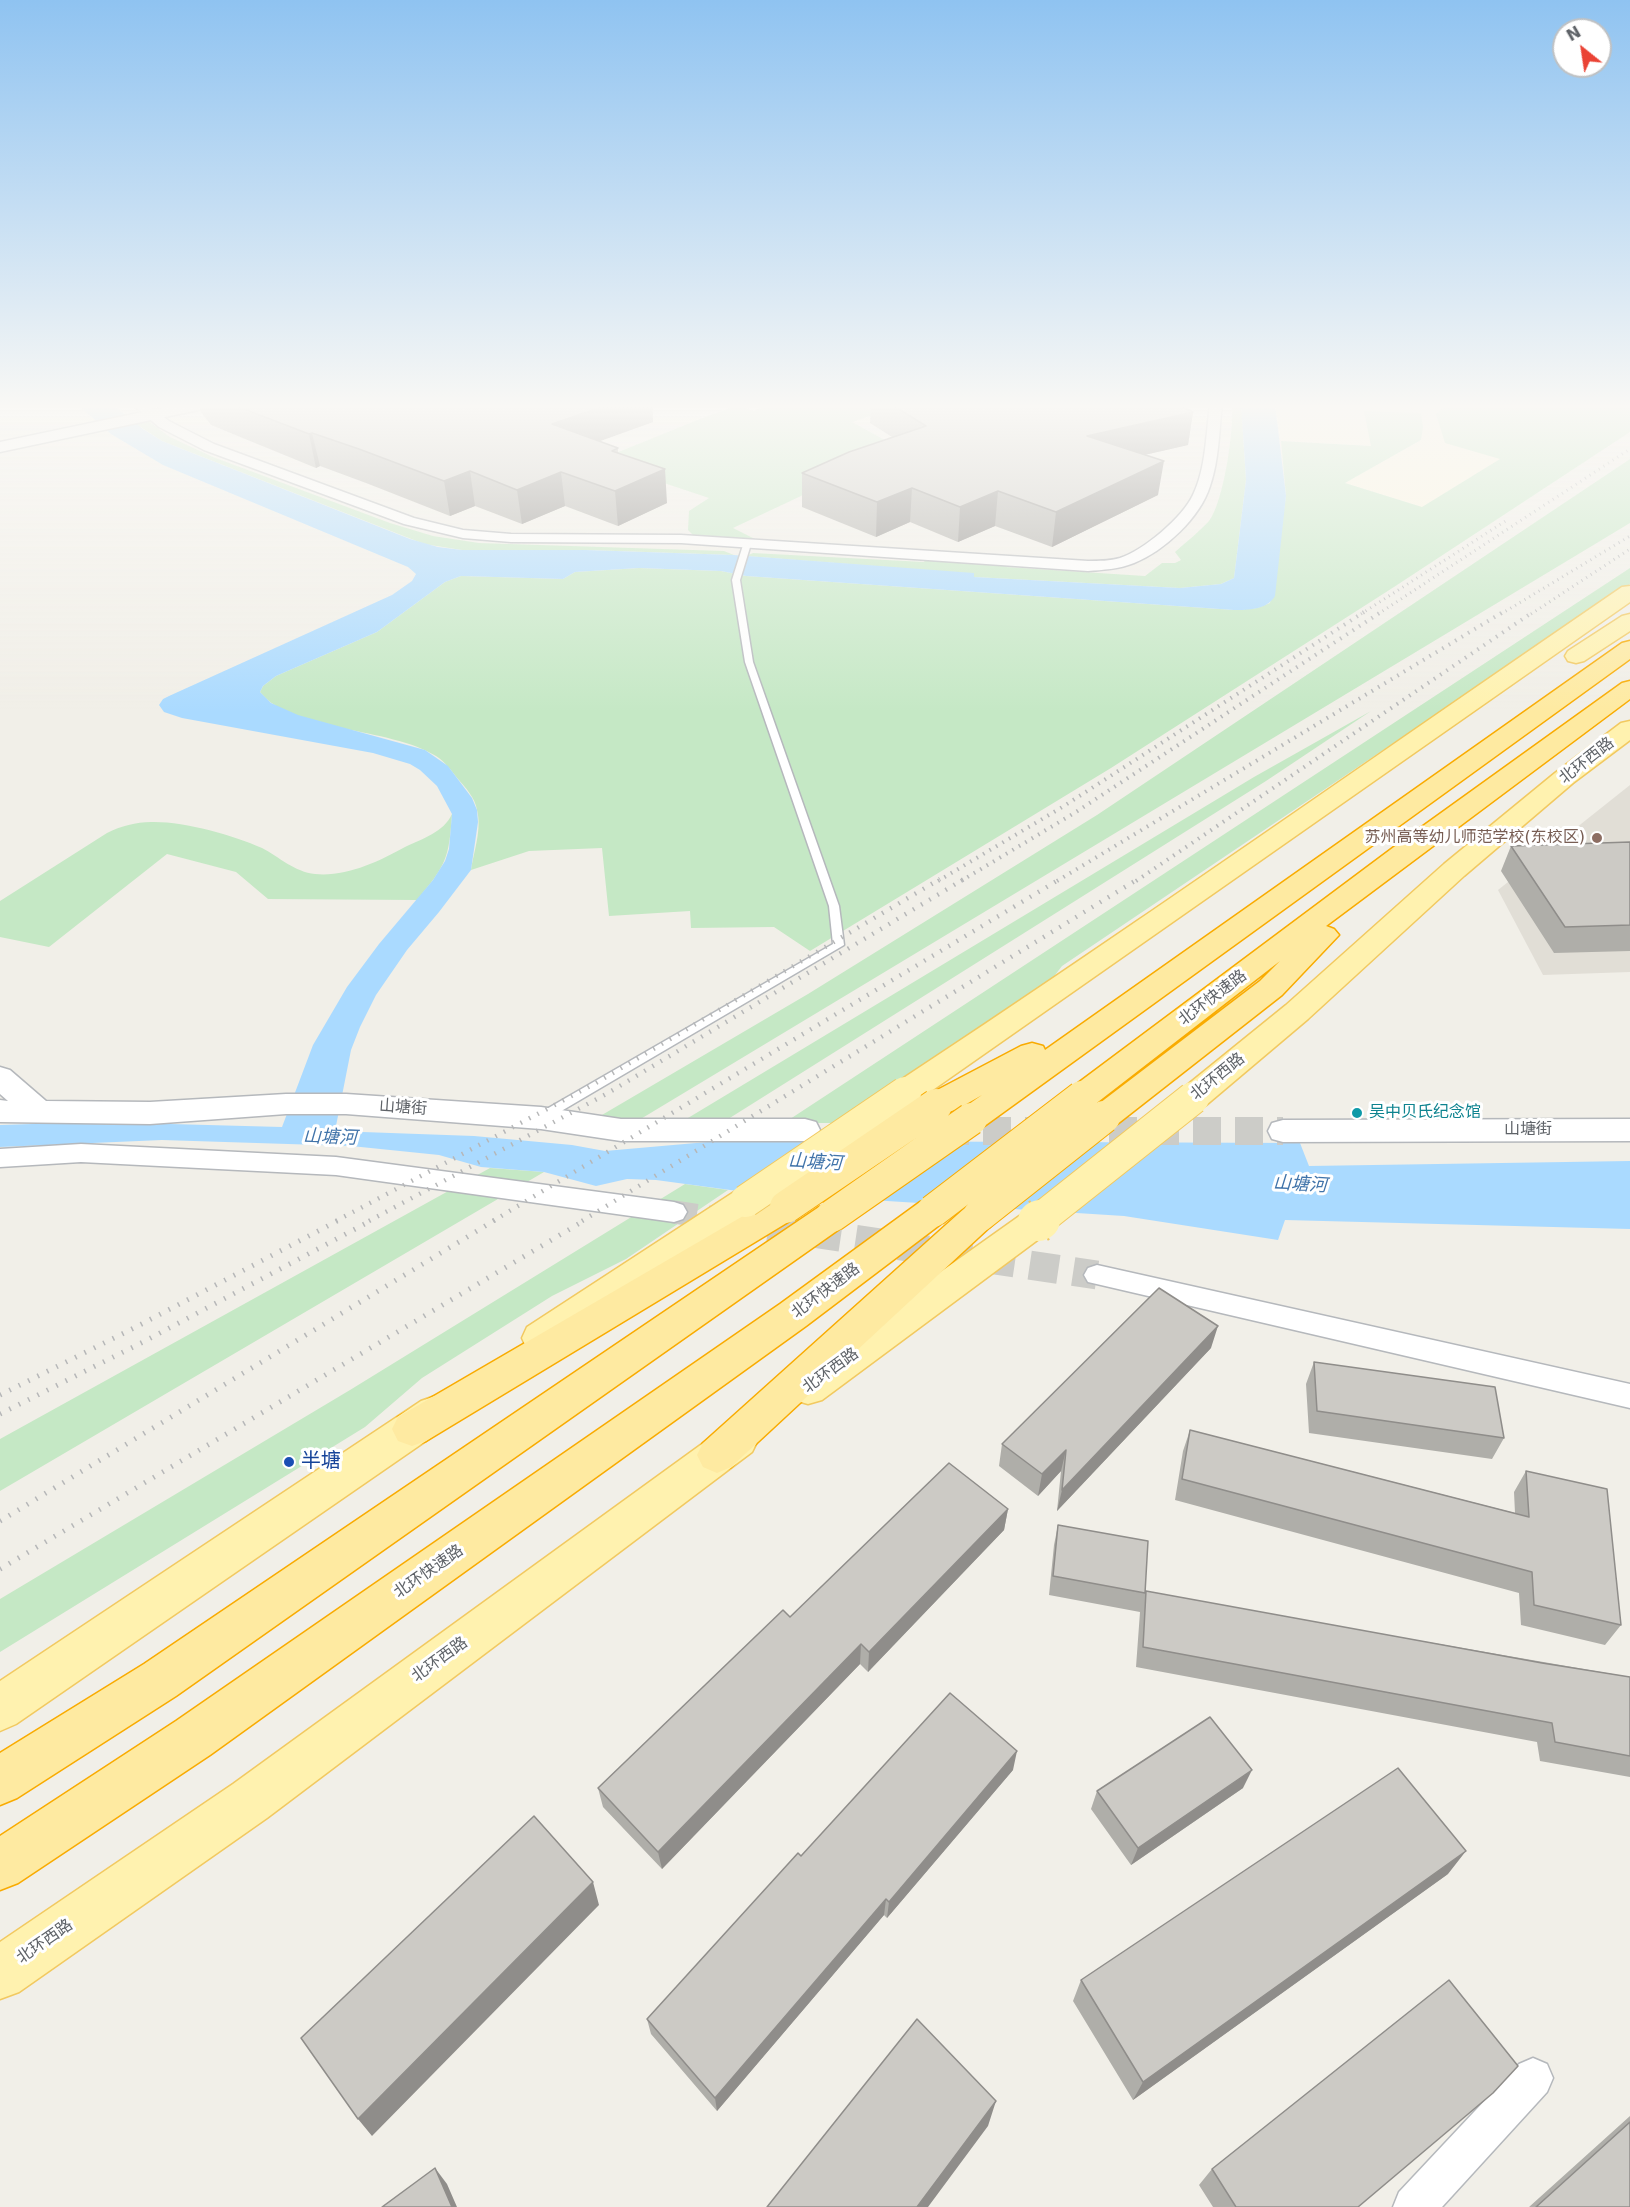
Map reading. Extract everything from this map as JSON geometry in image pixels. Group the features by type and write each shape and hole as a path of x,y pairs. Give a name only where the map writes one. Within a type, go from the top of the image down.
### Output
{"highway":[{"path":"0,1782 160,1680 742,1280 1630,648"},
{"path":"717,1455 979,1215 1093,1107 1271,988 1408,850 1630,688"},
{"path":"412,1429 786,1207 936,1105 1148,992"},
{"name":"北环快速路","path":"0,1865 193,1738 793,1315 933,1210 1093,1107"}],"main road":[{"path":"0,1708 412,1429 587,1306 1064,987 1436,724 1630,592"},
{"path":"1064,987 1226,891 1630,621"},
{"name":"北环西路","path":"0,1973 250,1801 717,1455 1038,1221 1298,1012 1454,870 1564,778 1630,728"}],"street":[{"path":"371,507 445,531 503,537 653,539 746,549 1075,566 1101,566 1125,562 1137,556 1165,534 1193,507"},
{"path":"0,1077 37,1110"},
{"name":"山塘街","path":"0,1111 150,1113 286,1104 346,1104 541,1118 621,1130 805,1130"},
{"name":"山塘街","path":"1283,1131 1630,1130"},
{"path":"0,1158 81,1153 336,1166 674,1212"},
{"path":"1097,1275 1630,1396"},
{"path":"1414,2207 1533,2078"}],"lane":[{"path":"541,1118 839,945 834,906 749,662 738,601 737,575 746,549"}],"shaded area":[{"name":"苏州高等幼儿师范学校(东校区)","path":"1630,785 1630,972 1543,975 1498,890"}],"green space":[{"path":"330,507 347,507 433,536 479,543 724,551 734,555 586,550 462,550 424,544"},
{"path":"695,507 778,507 733,528 757,540 694,536 688,530 689,511"},
{"path":"1216,507 1243,507 1234,578 1221,584 1180,588 974,577 974,574 746,556 753,553 924,562 927,558 1007,563 1006,567 1145,576 1162,563 1175,563 1181,560 1175,552 1209,521"},
{"path":"1284,507 1516,507 1111,768 810,951 774,927 691,928 690,911 609,916 602,848 529,851 471,870 478,832 476,806 467,790 442,761 417,747 393,739 294,715 275,705 260,692 263,686 276,676 377,632 445,582 461,576 563,579 575,572 639,568 721,571 746,576 1234,610 1257,608 1270,603"},
{"path":"1558,507 1630,507 1630,523 634,1123 590,1122 808,994 1097,815"},
{"path":"1630,568 1630,584 1062,966 1042,992 838,1123 784,1123"},
{"path":"1371,711 1266,781 717,1126 678,1124 1254,777"},
{"path":"452,814 444,861 417,900 268,899 236,872 167,854 49,947 0,937 0,901 107,833 129,825 164,822 208,830 262,848 287,864 308,873 327,874 350,871 384,858 438,830 444,826"},
{"path":"490,1168 544,1172 0,1491 0,1439"},
{"path":"685,1184 728,1190 626,1259 552,1296 422,1378 365,1427 0,1652 0,1599 350,1390"}],"water":[{"name":"山塘河","path":"264,507 329,507 410,539 438,547 462,550 586,550 734,555 974,573 974,577 1180,588 1221,584 1234,578 1243,507 1285,507 1275,596 1272,601 1257,608 1234,610 746,576 721,571 639,568 575,572 563,579 461,576 445,582 377,632 276,676 263,686 260,692 271,703 298,715 425,750 448,766 472,798 477,810 478,822 471,870 407,950 376,995 360,1027 351,1050 335,1131 474,1136 572,1145 605,1151 764,1137 798,1141 1300,1143 1309,1166 1630,1161 1630,1229 1285,1220 1278,1240 1124,1216 745,1192 656,1180 627,1179 596,1186 544,1172 481,1167 439,1155 351,1146 162,1140 0,1147 0,1125 96,1122 282,1127 313,1045 347,987 379,944 433,880 445,861 449,849 452,814 437,786 410,764 373,753 182,718 164,712 159,705 169,696 392,595 412,581 416,574 408,567"}],"building":[{"path":"1042,507 1067,507 1056,512"},
{"path":"1630,842 1630,925 1565,927 1511,846"},
{"path":"1159,1288 1218,1326 1062,1490 1066,1450 1042,1474 1002,1444"},
{"path":"1314,1362 1495,1387 1504,1438 1317,1411"},
{"path":"1190,1430 1529,1517 1526,1471 1607,1489 1621,1625 1534,1605 1532,1572 1182,1479"},
{"path":"949,1463 1008,1509 869,1652 861,1644 658,1852 598,1788 783,1610 790,1617"},
{"path":"1058,1525 1148,1541 1145,1593 1053,1576"},
{"path":"1146,1591 1630,1677 1630,1756 1555,1742 1552,1723 1143,1647"},
{"path":"950,1693 1017,1751 889,1902 886,1899 715,2098 647,2019 798,1853 801,1856"},
{"path":"1210,1717 1252,1770 1138,1848 1097,1791"},
{"path":"1398,1768 1466,1851 1143,2082 1081,1980"},
{"path":"534,1816 593,1882 358,2119 301,2038"},
{"path":"1449,1980 1518,2066 1493,2093 1358,2207 1236,2207 1212,2169"},
{"path":"917,2019 996,2101 917,2207 767,2207"},
{"path":"1630,2122 1630,2207 1536,2207"},
{"path":"435,2168 452,2207 382,2207"}],"tunnel":[{"path":"941,1131 1283,1131"},
{"path":"674,1212 735,1221"},
{"path":"725,1220 1097,1275"}],"railway":[{"path":"1378,614 1541,507"},
{"path":"1361,614 1507,520"},
{"path":"1501,614 1630,536"},
{"path":"1531,614 1630,549"},
{"path":"938,881 1064,806 1364,612"},
{"path":"961,881 1076,812 1381,612"},
{"path":"1057,881 1503,612"},
{"path":"1136,881 1533,612"},
{"path":"336,1221 596,1083 940,879"},
{"path":"369,1221 608,1093 964,879"},
{"path":"493,1221 1060,879"},
{"path":"582,1221 1138,879"},
{"path":"0,1395 134,1328 339,1220"},
{"path":"0,1414 143,1342 372,1220"},
{"path":"0,1521 495,1220"},
{"path":"0,1569 585,1220"}],"place":[{"name":"苏州高等幼儿师范学校(东校区)","path":"1597,838"},
{"name":"吴中贝氏纪念馆","path":"1357,1113"},
{"name":"半塘","path":"289,1462"}]}
